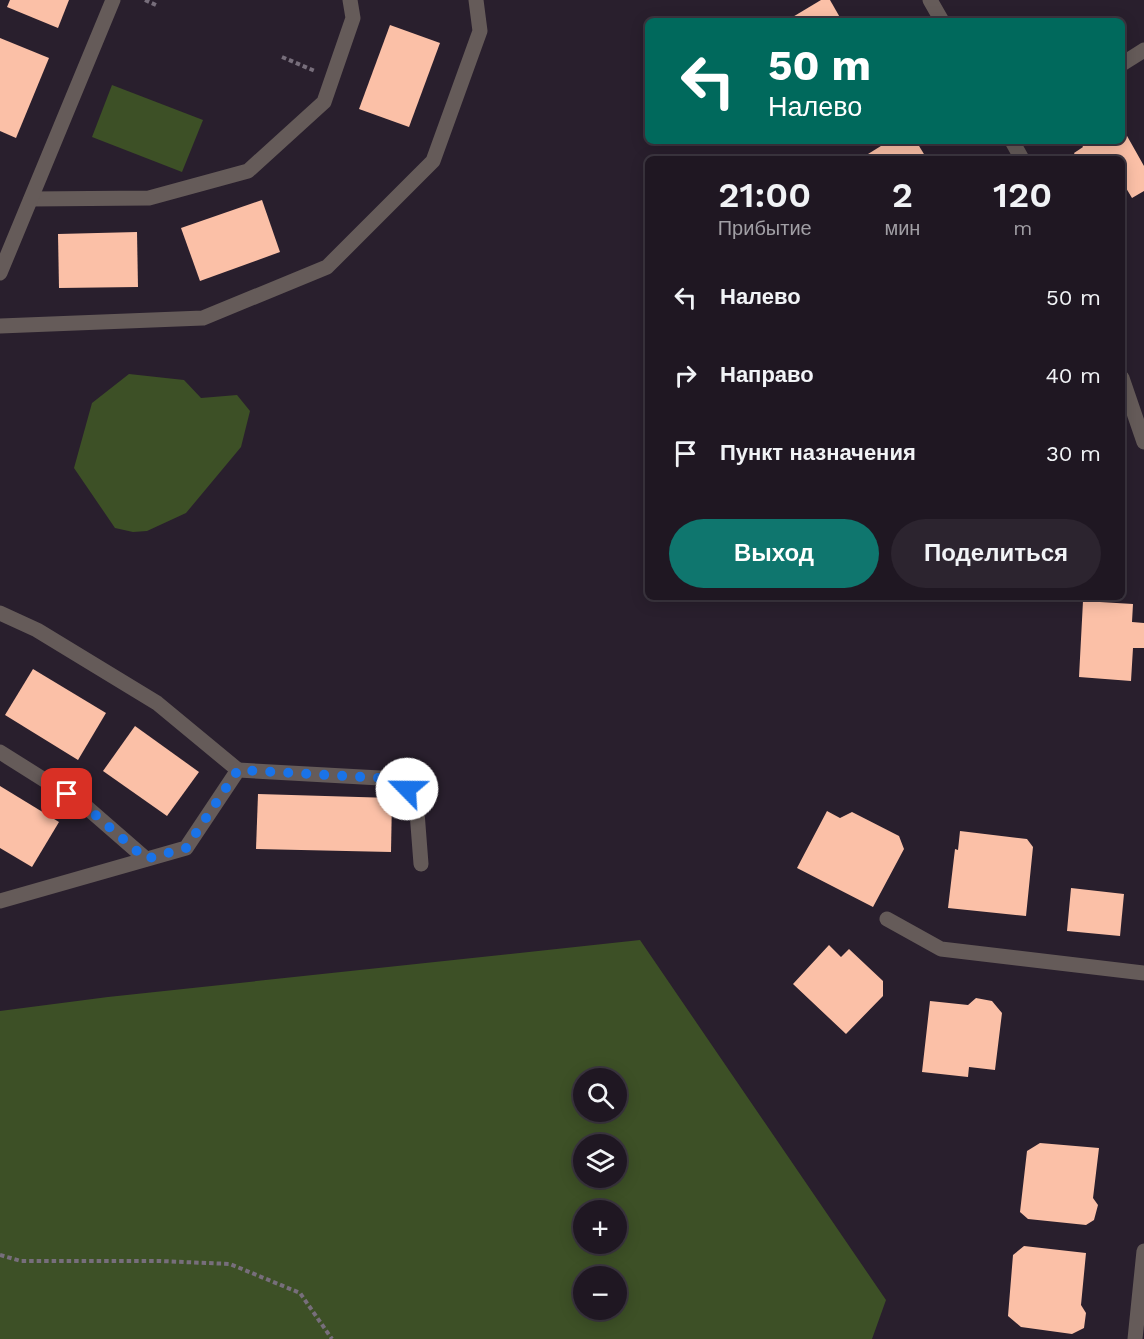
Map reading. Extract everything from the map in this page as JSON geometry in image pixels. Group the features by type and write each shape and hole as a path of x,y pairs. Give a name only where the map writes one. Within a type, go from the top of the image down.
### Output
{"lane":[{"path":"0,273 113,0"},
{"path":"31,199 149,198 248,171 324,102 352,18 350,0"},
{"path":"0,326 203,318 327,267 433,161 480,31 476,0"},
{"path":"930,0 940,18"},
{"path":"1125,62 1144,50"},
{"path":"1125,387 1144,442"},
{"path":"0,613 37,630 157,703 238,770 398,779 416,799 421,864"},
{"path":"0,752 84,805 146,859"},
{"path":"0,901 186,848 238,770"},
{"path":"887,919 941,948 1144,973"},
{"path":"1135,1339 1144,1251"}],"path":[{"path":"145,0 156,4"},
{"path":"282,57 332,78"},
{"path":"0,1255 21,1261 160,1261 230,1264 300,1293 332,1339"}],"green space":[{"path":"112,85 203,120 182,172 92,137"},
{"path":"129,374 184,380 201,398 237,395 250,411 241,447 186,513 147,531 133,532 115,528 74,468 92,403"},
{"path":"640,940 886,1300 872,1339 0,1339 0,1011 108,997"}],"building":[{"path":"10,0 69,0 58,28 7,7"},
{"path":"821,0 830,0 840,18 791,18"},
{"path":"390,25 440,43 409,127 359,109"},
{"path":"0,38 49,58 16,138 0,131"},
{"path":"1125,132 1144,166 1144,191 1132,198 1125,189 1125,156 1076,156 1074,153 1083,147 1082,144 1125,144"},
{"path":"884,144 918,144 925,156 869,156 868,154"},
{"path":"262,200 280,252 200,281 181,228"},
{"path":"137,232 138,287 59,288 58,234"},
{"path":"1083,601 1133,604 1132,622 1144,623 1144,648 1133,648 1131,681 1079,677"},
{"path":"33,669 106,713 78,760 5,715"},
{"path":"135,726 199,772 167,816 103,771"},
{"path":"0,786 59,822 32,867 0,848"},
{"path":"258,794 392,798 391,852 256,849"},
{"path":"827,811 840,818 852,812 899,836 904,849 873,907 797,868"},
{"path":"960,831 1027,839 1033,847 1026,916 948,908 955,849 958,850"},
{"path":"1071,888 1124,894 1120,936 1067,931"},
{"path":"829,945 841,957 849,949 883,981 883,996 846,1034 793,984"},
{"path":"976,998 992,1001 1002,1013 995,1070 969,1067 968,1077 922,1072 930,1001 968,1005"},
{"path":"1040,1143 1099,1148 1093,1198 1098,1205 1094,1220 1086,1225 1028,1219 1020,1212 1027,1151"},
{"path":"1024,1246 1086,1253 1081,1305 1086,1313 1084,1328 1072,1334 1021,1327 1008,1316 1013,1255"}],"route":[{"path":"67,794 84,805 146,859 186,848 238,770 398,779 407,789"}]}
